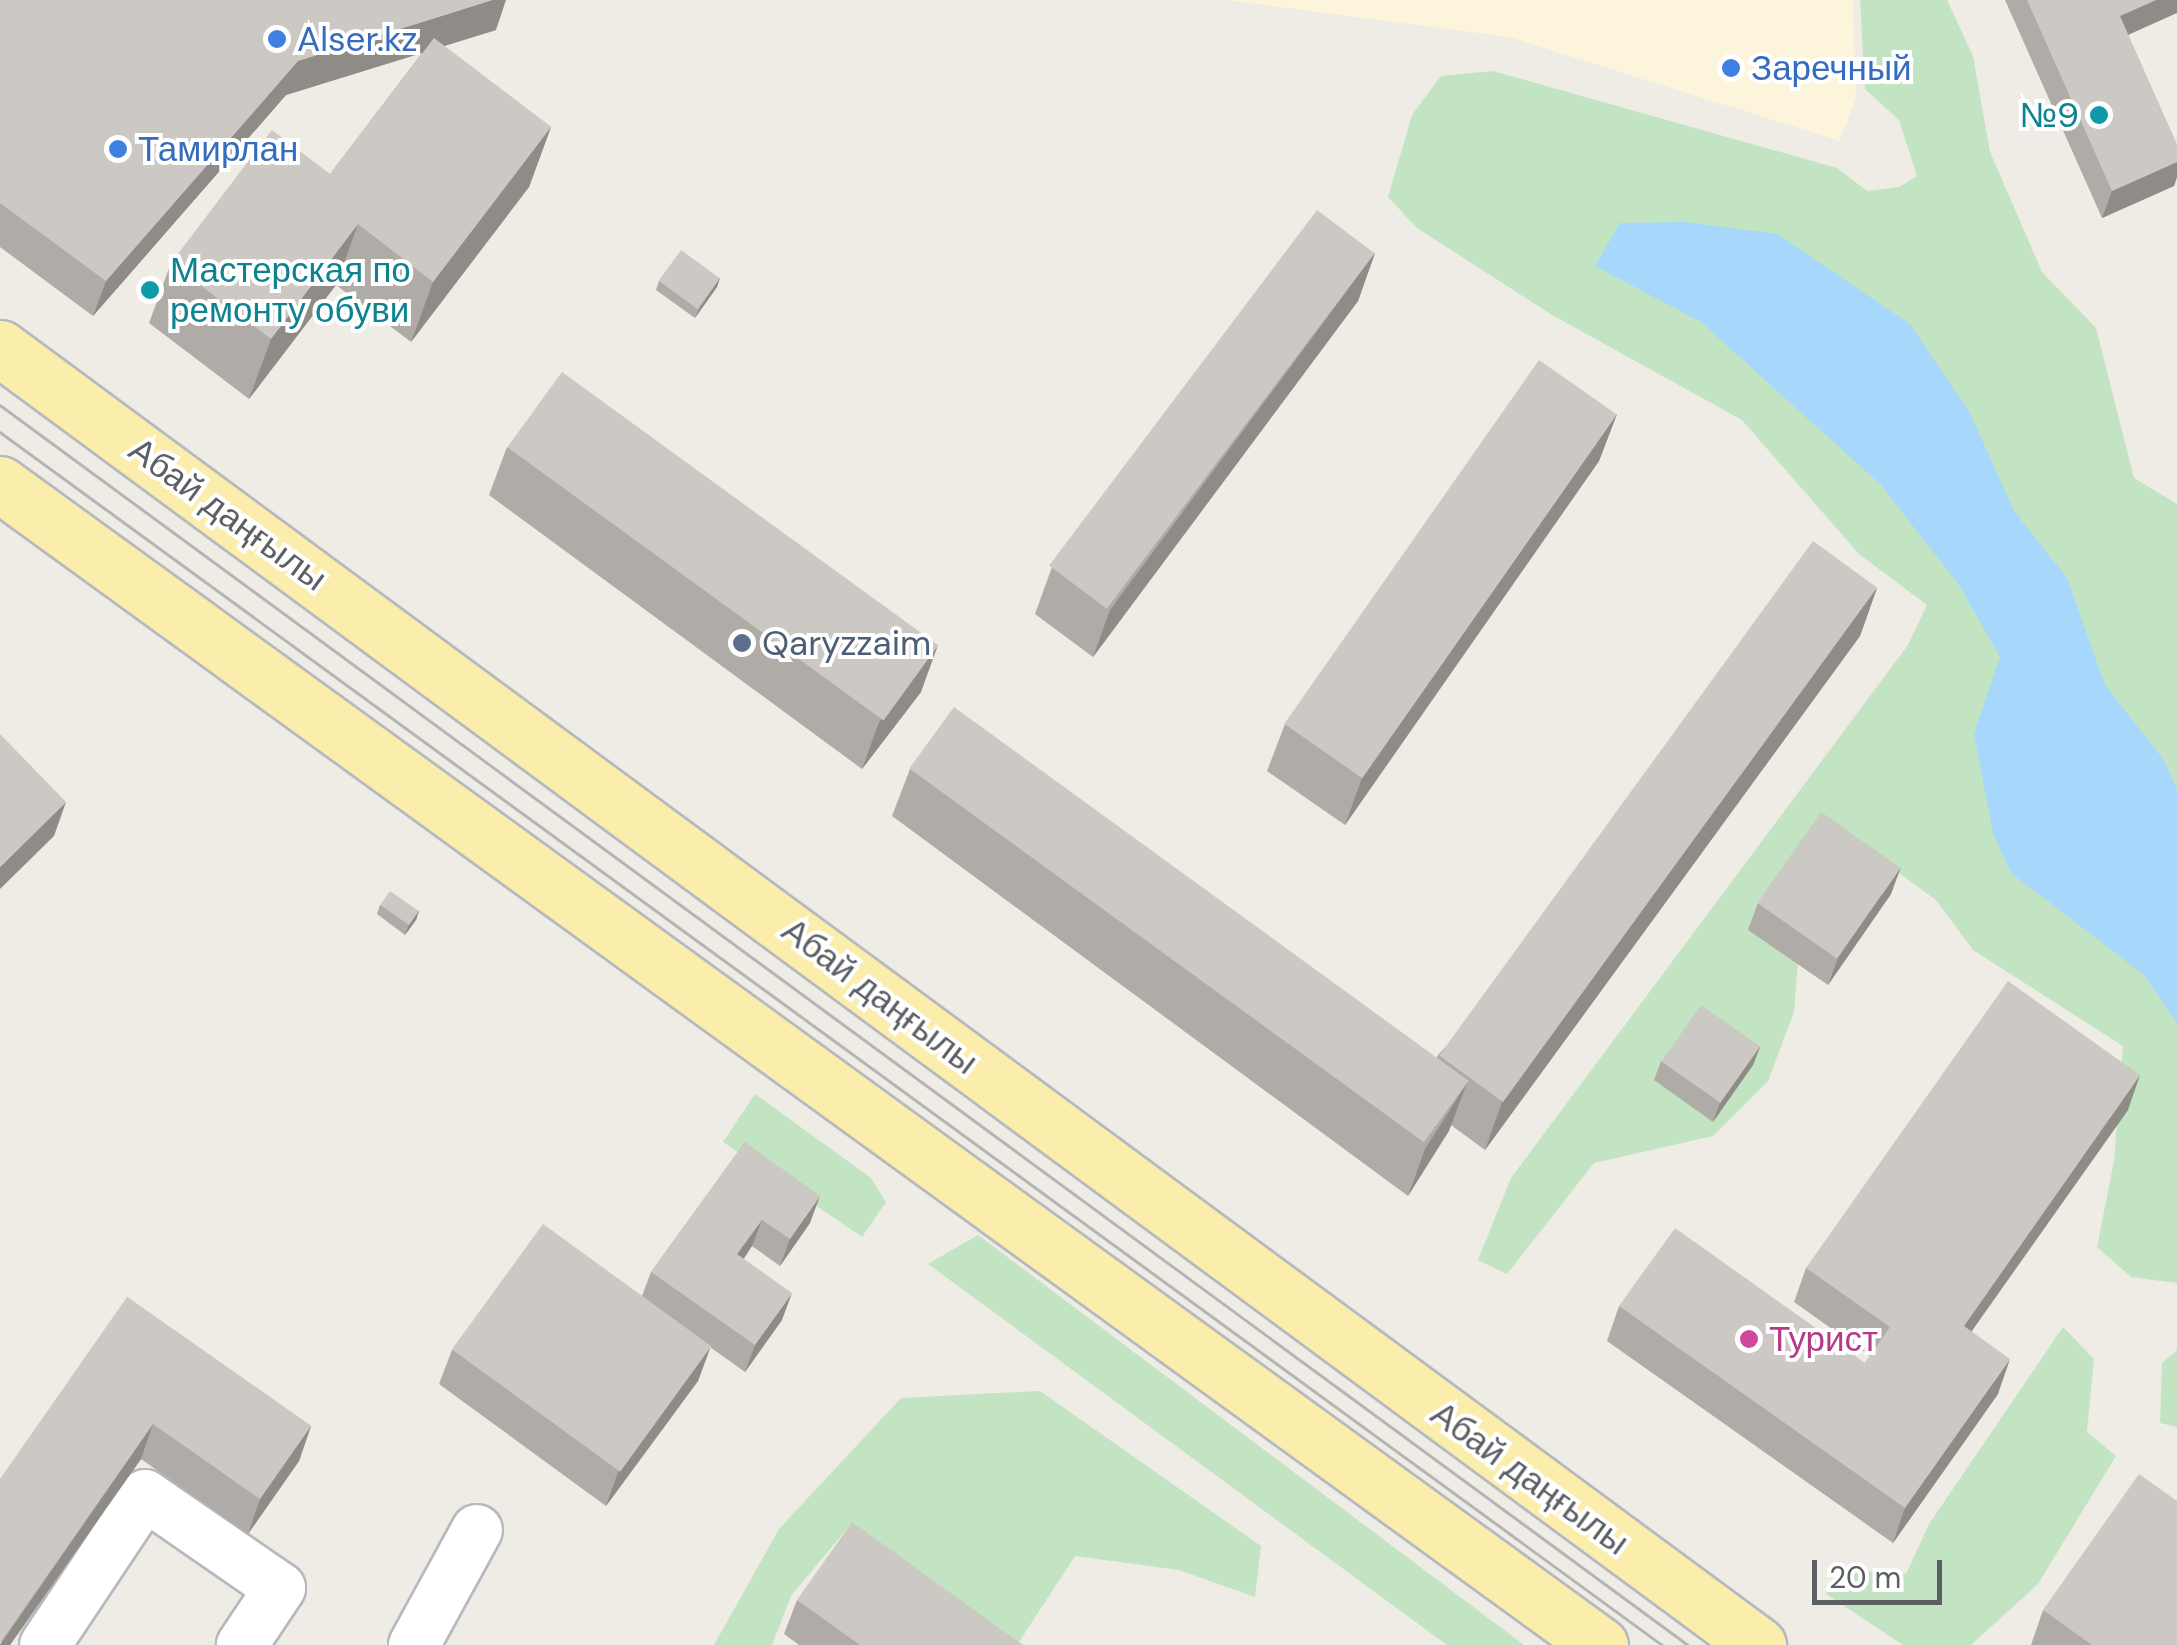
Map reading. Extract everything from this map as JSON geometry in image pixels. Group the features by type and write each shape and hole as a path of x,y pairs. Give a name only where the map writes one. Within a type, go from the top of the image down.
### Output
{"main road":[{"name":"Абай даңғылы","path":"0,348 1758,1645"},
{"path":"0,484 1600,1645"}],"street":[{"path":"46,1645 145,1495 280,1588 242,1645"},
{"path":"414,1645 477,1530"}],"shaded area":[{"name":"Заречный","path":"1227,0 1853,0 1856,98 1840,141 1509,37"}],"green space":[{"path":"1860,0 1947,0 1973,56 1990,152 2042,272 2096,328 2134,478 2177,504 2177,1283 2131,1277 2097,1247 2114,1161 2123,1046 1973,950 1936,900 1871,853 1800,935 1794,1012 1768,1081 1713,1136 1594,1163 1507,1274 1478,1260 1511,1178 1908,645 1927,605 1859,554 1742,420 1552,315 1417,228 1388,197 1412,115 1441,76 1493,71 1837,168 1867,191 1899,187 1917,176 1899,120 1865,89"},
{"path":"755,1094 871,1178 886,1202 862,1237 723,1142"},
{"path":"978,1235 1524,1645 1447,1645 928,1264"},
{"path":"2063,1327 2094,1359 2087,1432 2116,1456 2038,1584 1971,1645 1903,1645 1826,1594 1843,1570 1906,1574 1929,1524"},
{"path":"2177,1350 2177,1427 2160,1423 2162,1363"},
{"path":"1040,1391 1261,1546 1255,1597 1179,1570 1075,1556 1017,1645 850,1525 791,1596 772,1645 714,1645 779,1529 901,1398"}],"water":[{"path":"1685,222 1777,234 1910,324 1970,413 2014,511 2067,578 2105,685 2163,759 2177,789 2177,1023 2144,975 2011,873 1993,833 1974,734 2000,657 1959,585 1880,484 1701,322 1595,266 1620,223"}],"building":[{"name":"Тамирлан","path":"0,0 492,0 298,61 106,281 0,203"},
{"name":"№9","path":"2027,0 2156,0 2120,16 2177,145 2177,162 2112,191"},
{"path":"434,38 551,127 433,282 358,224 271,339 171,263 272,130 330,174"},
{"path":"1317,210 1375,253 1107,609 1049,565"},
{"path":"681,250 720,278 697,309 659,281"},
{"path":"1539,360 1617,414 1362,778 1284,724"},
{"path":"562,372 938,645 884,721 507,447"},
{"path":"1813,541 1877,587 1503,1102 1439,1056"},
{"path":"954,707 1469,1081 1424,1142 909,768"},
{"path":"0,734 66,802 0,867"},
{"path":"1821,812 1900,868 1837,959 1757,903"},
{"path":"390,891 419,911 409,925 380,905"},
{"path":"2008,981 2140,1075 1964,1326 2010,1359 1905,1508 1619,1306 1675,1228 1865,1363 1890,1327 1806,1268"},
{"path":"1701,1005 1760,1046 1720,1103 1661,1062"},
{"path":"745,1142 820,1196 790,1239 762,1220 737,1254 792,1293 755,1345 651,1272"},
{"path":"543,1224 711,1346 620,1472 452,1349"},
{"path":"127,1297 311,1426 260,1499 153,1424 0,1643 0,1479"},
{"path":"2139,1474 2177,1501 2177,1645 2092,1645 2043,1610"},
{"path":"852,1522 1023,1645 860,1645 797,1600"}],"tram line":[{"path":"0,405 1688,1645"},
{"path":"0,432 1662,1645"}],"place":[{"name":"Alser.kz","path":"277,39"},
{"name":"Заречный","path":"1731,68"},
{"name":"№9","path":"2099,115"},
{"name":"Тамирлан","path":"118,149"},
{"name":"Мастерская по ремонту обуви","path":"150,290"},
{"name":"Qaryzzaim","path":"742,643"},
{"name":"Турист","path":"1749,1339"}]}
